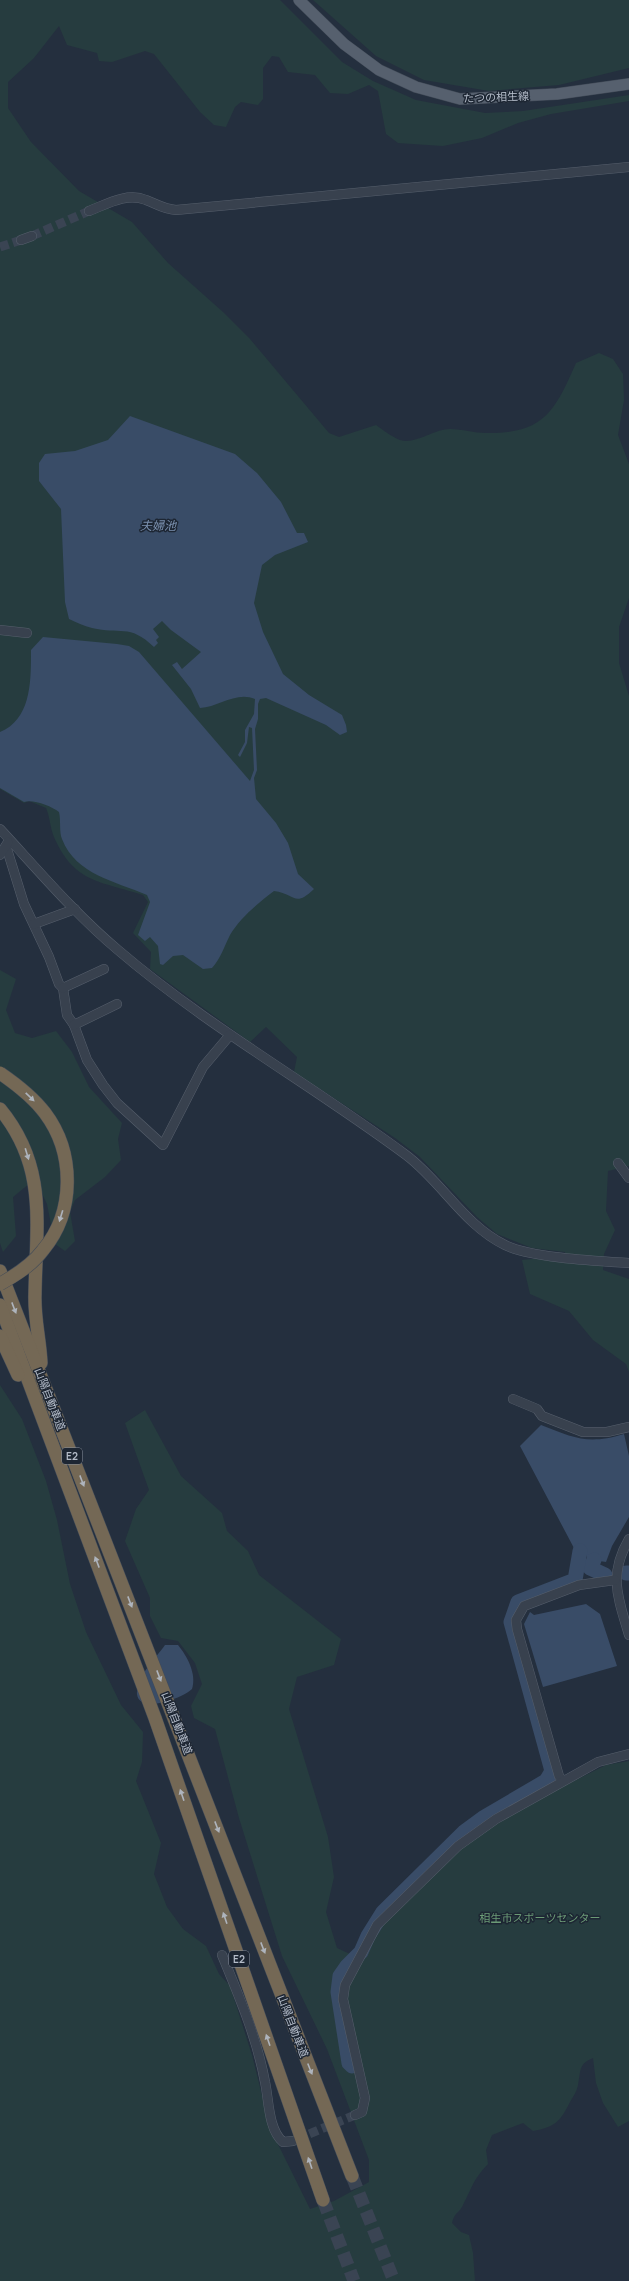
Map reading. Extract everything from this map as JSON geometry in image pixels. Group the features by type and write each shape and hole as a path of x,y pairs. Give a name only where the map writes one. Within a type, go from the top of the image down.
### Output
{"highway":[{"path":"0,1073 16,1084 45,1114 62,1147 68,1182 61,1219 43,1251 16,1275 0,1284"},
{"path":"0,1109 19,1135 26,1149 34,1182 38,1230 35,1311 41,1377"},
{"name":"山陽自動車道","path":"0,1272 145,1640 352,2176"},
{"name":"山陽自動車道","path":"0,1304 155,1718 323,2200"},
{"path":"0,1336 63,1471"}],"main road":[{"name":"たつの相生線","path":"299,0 344,44 379,70 416,87 460,99 556,94 629,84"}],"street":[{"path":"89,211 120,199 134,197 146,200 166,210 176,210 629,167"},
{"path":"21,240 32,236"},
{"path":"0,630 26,633"},
{"path":"0,829 8,843 24,904 34,924 58,984 63,988 67,1015 74,1025 87,1060 103,1085 117,1102 163,1145 203,1067 230,1035"},
{"path":"0,855 8,843"},
{"path":"8,843 117,950 184,1003 408,1157 476,1226 497,1241 526,1252 629,1263"},
{"path":"34,924 75,909"},
{"path":"63,988 104,969"},
{"path":"74,1025 117,1004"},
{"path":"618,1163 629,1178"},
{"path":"514,1399 537,1409 542,1416 583,1432 607,1432 629,1427"},
{"path":"629,1539 621,1552 615,1580 617,1596 629,1635"},
{"path":"562,1781 559,1776 517,1629 516,1620 524,1606 553,1594 578,1584 615,1580"},
{"path":"355,2115 362,2112 364,2098 343,1999 344,1985 358,1963 377,1925 458,1846 496,1819 598,1762 629,1754"},
{"path":"222,1955 246,2013 261,2063 274,2128 283,2142 293,2141"}],"green space":[{"path":"0,0 280,0 342,62 373,81 416,100 485,113 523,111 629,95 629,101 551,114 518,123 482,138 443,146 398,143 386,134 378,91 369,85 348,94 330,93 315,75 288,72 279,57 272,56 263,68 263,99 258,105 241,102 235,107 226,127 214,125 200,112 154,54 145,51 112,62 99,61 97,53 67,45 59,26 34,58 8,82 8,108 31,142 79,191 132,222 168,263 223,312 250,339 329,433 339,437 376,425 394,437 406,441 418,439 438,431 450,429 486,433 506,432 522,429 534,424 554,407 576,363 599,353 613,359 623,374 624,400 618,435 629,464 629,598 619,627 619,663 629,696 629,1166 608,1171 606,1211 615,1230 604,1254 603,1270 629,1279 629,1372 626,1364 593,1340 569,1311 530,1294 522,1260 542,1258 565,1260 565,1252 532,1248 497,1234 477,1217 420,1157 395,1138 294,1072 297,1057 266,1027 250,1042 150,969 151,952 133,933 148,902 143,895 101,883 80,872 70,864 54,837 46,808 29,801 24,803 0,789"},
{"path":"313,0 629,0 629,68 559,85 489,91 424,80 376,56"},
{"path":"0,970 16,979 6,1010 15,1033 32,1038 56,1031 72,1052 89,1087 122,1123 118,1139 121,1160 105,1177 75,1200 70,1212 75,1241 65,1251 55,1244 47,1204 35,1179 13,1197 16,1236 3,1252 0,1243"},
{"name":"相生市スポーツセンター","path":"0,1385 22,1419 46,1481 57,1520 70,1584 86,1632 121,1705 143,1732 142,1762 136,1781 161,1843 154,1874 167,1907 183,1929 206,1946 219,1974 230,1986 252,2055 270,2128 310,2209 334,2201 369,2182 369,2160 327,2049 282,1956 239,1818 215,1729 194,1718 191,1706 202,1684 195,1663 178,1641 161,1638 150,1616 150,1598 125,1541 136,1509 149,1490 125,1423 145,1410 181,1476 222,1513 227,1531 248,1551 259,1575 341,1639 334,1665 297,1677 289,1709 328,1837 334,1877 326,1912 337,1948 350,1954 469,1841 542,1797 606,1765 629,1761 629,2121 618,2127 603,2103 596,2083 593,2058 582,2065 576,2092 560,2119 547,2128 533,2131 523,2123 492,2135 486,2150 488,2164 476,2179 462,2208 454,2216 452,2223 461,2232 469,2235 473,2253 475,2281 0,2281"}],"water":[{"name":"夫婦池","path":"130,416 235,454 257,473 281,502 297,533 304,533 308,542 275,555 262,565 254,603 263,632 283,674 309,695 342,715 346,725 347,732 340,735 326,725 266,698 260,699 258,704 258,719 255,729 257,770 254,778 256,799 276,823 288,843 298,874 314,889 307,895 298,899 274,891 250,911 234,929 212,968 203,969 183,955 173,956 163,965 160,964 158,946 150,937 145,941 138,935 150,902 147,895 110,881 87,869 77,861 68,851 62,839 59,812 51,807 32,801 24,802 0,788 0,732 11,726 24,708 30,685 31,650 43,637 117,644 129,646 139,652 250,781 254,770 252,728 249,727 247,743 240,757 238,755 245,742 245,730 254,714 255,699 248,697 234,698 200,708 191,689 172,665 177,662 182,669 201,652 171,630 162,621 153,629 159,637 156,640 158,643 154,647 138,635 131,632 92,628 69,619 65,602 61,509 39,481 39,463 45,454 75,451 108,440"},
{"path":"541,1425 581,1438 600,1439 624,1434 629,1456 629,1517 612,1546 606,1562 587,1559 586,1553 575,1550 520,1446"},
{"path":"586,1604 600,1614 617,1666 543,1687 524,1624 530,1612 534,1615"},
{"path":"165,1645 178,1645 185,1654 192,1671 192,1689 179,1697 160,1703 151,1704 143,1702 138,1698 138,1684 148,1666"}],"waterway":[{"path":"352,2066 349,2063 338,1992 340,1976 347,1966 361,1952 368,1936 383,1912 464,1832 483,1818 546,1781 552,1771 511,1622 518,1602 575,1580 580,1551"},
{"path":"594,1560 590,1568 605,1575"}],"tunnel":[{"path":"32,236 89,211"},
{"path":"0,247 21,240"},
{"path":"297,2139 355,2115"},
{"path":"352,2176 394,2281"},
{"path":"323,2200 354,2281"}]}
